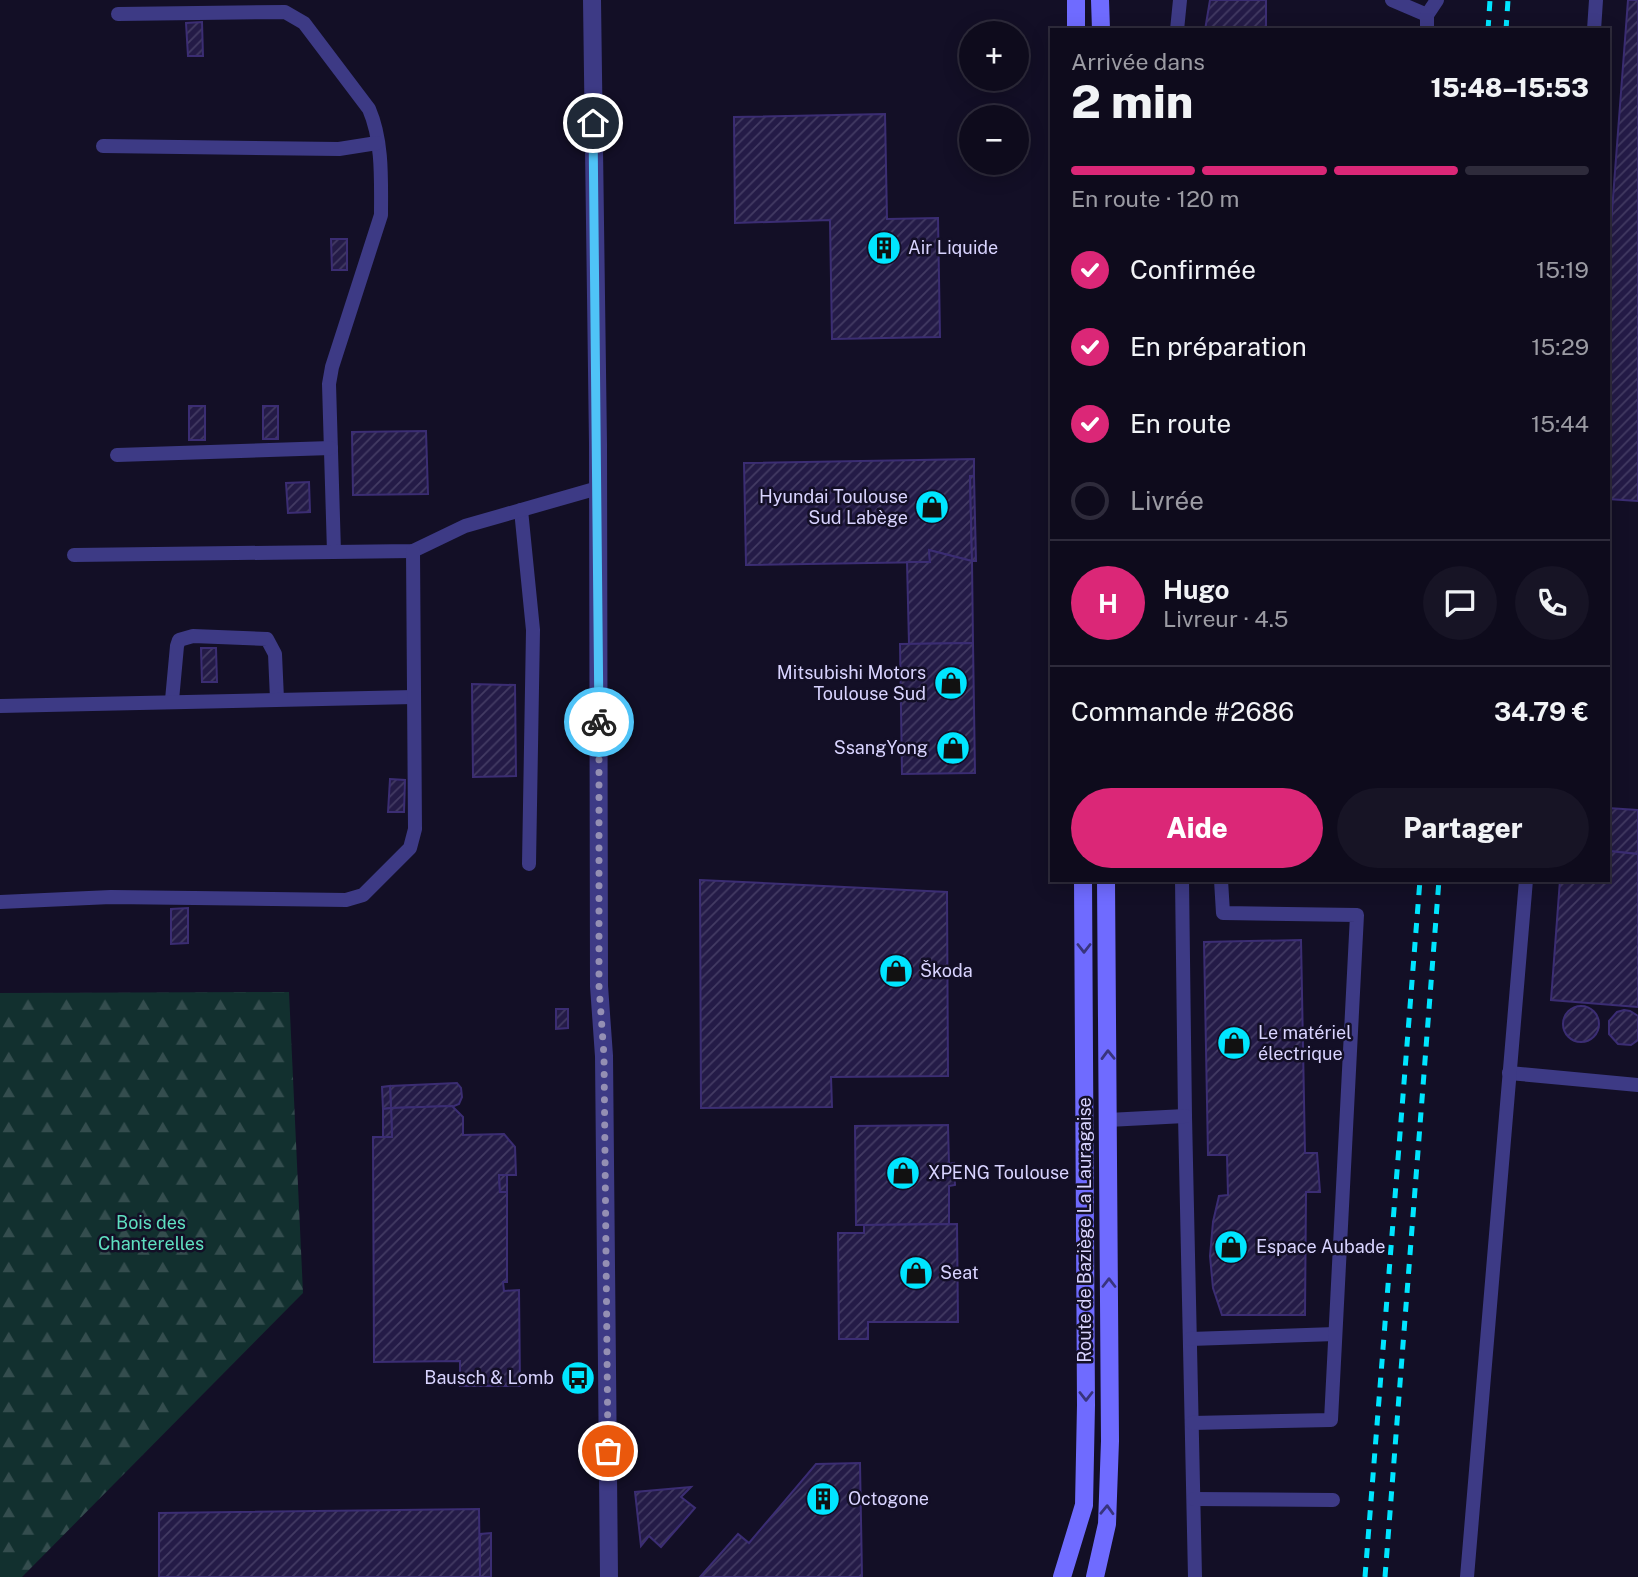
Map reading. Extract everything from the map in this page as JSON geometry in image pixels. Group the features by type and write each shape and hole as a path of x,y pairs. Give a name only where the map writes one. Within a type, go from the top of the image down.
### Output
{"main road":[{"path":"1076,0 1076,28"},
{"path":"1100,0 1101,28"},
{"name":"Route de Baziège La Lauragaise","path":"1062,1577 1084,1505 1086,1391 1083,882"},
{"name":"Route de Baziège La Lauragaise","path":"1095,1577 1107,1524 1110,1441 1106,882"}],"street":[{"path":"592,0 598,488 599,986 604,1056 609,1577"}],"lane":[{"path":"1177,28 1180,0"},
{"path":"1392,0 1427,22 1437,0"},
{"path":"1594,28 1596,0"},
{"path":"118,14 285,12 304,23 369,109 376,125 381,215 332,367 329,384 334,552"},
{"path":"103,146 339,149 377,143"},
{"path":"117,455 331,449"},
{"path":"74,555 413,551 465,526 598,488"},
{"path":"521,510 533,630 529,864"},
{"path":"0,902 111,897 346,900 363,895 410,848 415,830 413,551"},
{"path":"172,700 177,646 180,640 193,636 267,639 275,654 277,699"},
{"path":"0,706 172,700 414,697"},
{"path":"1182,882 1195,1577"},
{"path":"1192,1423 1331,1420 1357,915 1223,913 1221,882"},
{"path":"1467,1577 1526,882"},
{"path":"1509,1073 1638,1085"},
{"path":"1108,1120 1185,1116"},
{"path":"1190,1339 1335,1334"},
{"path":"1194,1499 1333,1500"}],"green space":[{"name":"Bois des Chanterelles","path":"289,992 303,1293 22,1577 0,1577 0,993"}],"building":[{"path":"1210,0 1266,0 1266,28 1205,28"},
{"path":"1628,0 1638,0 1638,501 1610,499 1610,238"},
{"path":"202,22 203,56 188,56 186,23"},
{"name":"Air Liquide","path":"885,114 887,219 938,218 940,337 832,339 830,220 735,223 734,117"},
{"path":"331,239 347,239 347,270 332,270"},
{"path":"189,406 205,406 205,440 189,440"},
{"path":"263,406 278,406 278,439 263,439"},
{"path":"426,431 428,494 353,495 352,432"},
{"path":"974,459 974,476 970,476 972,561 929,550 930,562 746,565 744,463"},
{"path":"970,476 974,476 976,561 972,561"},
{"path":"309,482 310,512 288,513 286,483"},
{"path":"929,550 972,561 973,643 909,644 907,562 930,562"},
{"path":"973,643 975,773 902,774 900,644"},
{"path":"201,648 216,648 217,682 202,682"},
{"path":"472,684 515,685 516,776 473,777"},
{"path":"390,779 405,780 404,812 388,812"},
{"path":"1610,808 1638,810 1638,854 1610,851"},
{"path":"1610,851 1638,854 1638,1007 1551,1000 1560,882 1610,882"},
{"path":"700,880 947,892 948,1076 831,1077 832,1107 701,1108"},
{"path":"188,908 188,943 171,944 171,909"},
{"path":"1301,940 1305,1153 1317,1153 1320,1192 1306,1192 1305,1315 1222,1315 1213,1288 1210,1256 1219,1196 1228,1195 1227,1155 1208,1155 1204,942"},
{"path":"1581,1006 1593,1012 1599,1024 1593,1036 1581,1042 1569,1036 1563,1024 1569,1012"},
{"path":"556,1009 568,1009 568,1028 556,1029"},
{"path":"1624,1010 1638,1016 1638,1040 1631,1045 1618,1044 1609,1034 1609,1021 1617,1012"},
{"path":"457,1083 462,1097 459,1104 454,1106 391,1108 390,1086"},
{"path":"390,1086 391,1108 383,1109 382,1087"},
{"path":"452,1106 463,1117 463,1135 504,1134 515,1147 516,1175 499,1175 500,1192 507,1192 507,1282 503,1282 504,1291 519,1290 520,1386 460,1386 460,1361 374,1362 373,1137 392,1137 391,1108"},
{"path":"391,1108 392,1137 383,1137 383,1109"},
{"path":"948,1125 949,1164 954,1163 955,1185 949,1186 949,1224 856,1225 855,1126"},
{"path":"499,1175 507,1175 507,1192 500,1192"},
{"path":"957,1224 958,1322 868,1322 868,1339 839,1339 838,1233 864,1233 864,1225"},
{"name":"Octogone","path":"860,1463 862,1577 700,1577 738,1534 749,1543 816,1464"},
{"path":"691,1487 681,1497 695,1508 661,1547 649,1536 641,1546 635,1492"},
{"path":"479,1509 480,1577 159,1577 159,1513"},
{"path":"491,1533 491,1577 480,1577 480,1534"}],"railway":[{"path":"1488,28 1490,0"},
{"path":"1506,28 1508,0"},
{"path":"1365,1577 1420,882"},
{"path":"1385,1577 1439,882"}],"way so far":[{"path":"599,722 599,986 604,1056 608,1451"}],"place":[{"name":"Air Liquide","path":"884,248"},
{"name":"Hyundai Toulouse Sud Labège","path":"932,507"},
{"name":"Mitsubishi Motors Toulouse Sud","path":"951,683"},
{"name":"SsangYong","path":"953,748"},
{"name":"Škoda","path":"896,971"},
{"name":"Le matériel électrique","path":"1234,1043"},
{"name":"XPENG Toulouse","path":"903,1173"},
{"name":"Espace Aubade","path":"1231,1247"},
{"name":"Seat","path":"916,1273"},
{"name":"Bausch & Lomb","path":"578,1378"},
{"name":"Octogone","path":"823,1499"}],"route":[{"path":"593,123 599,722"}]}
